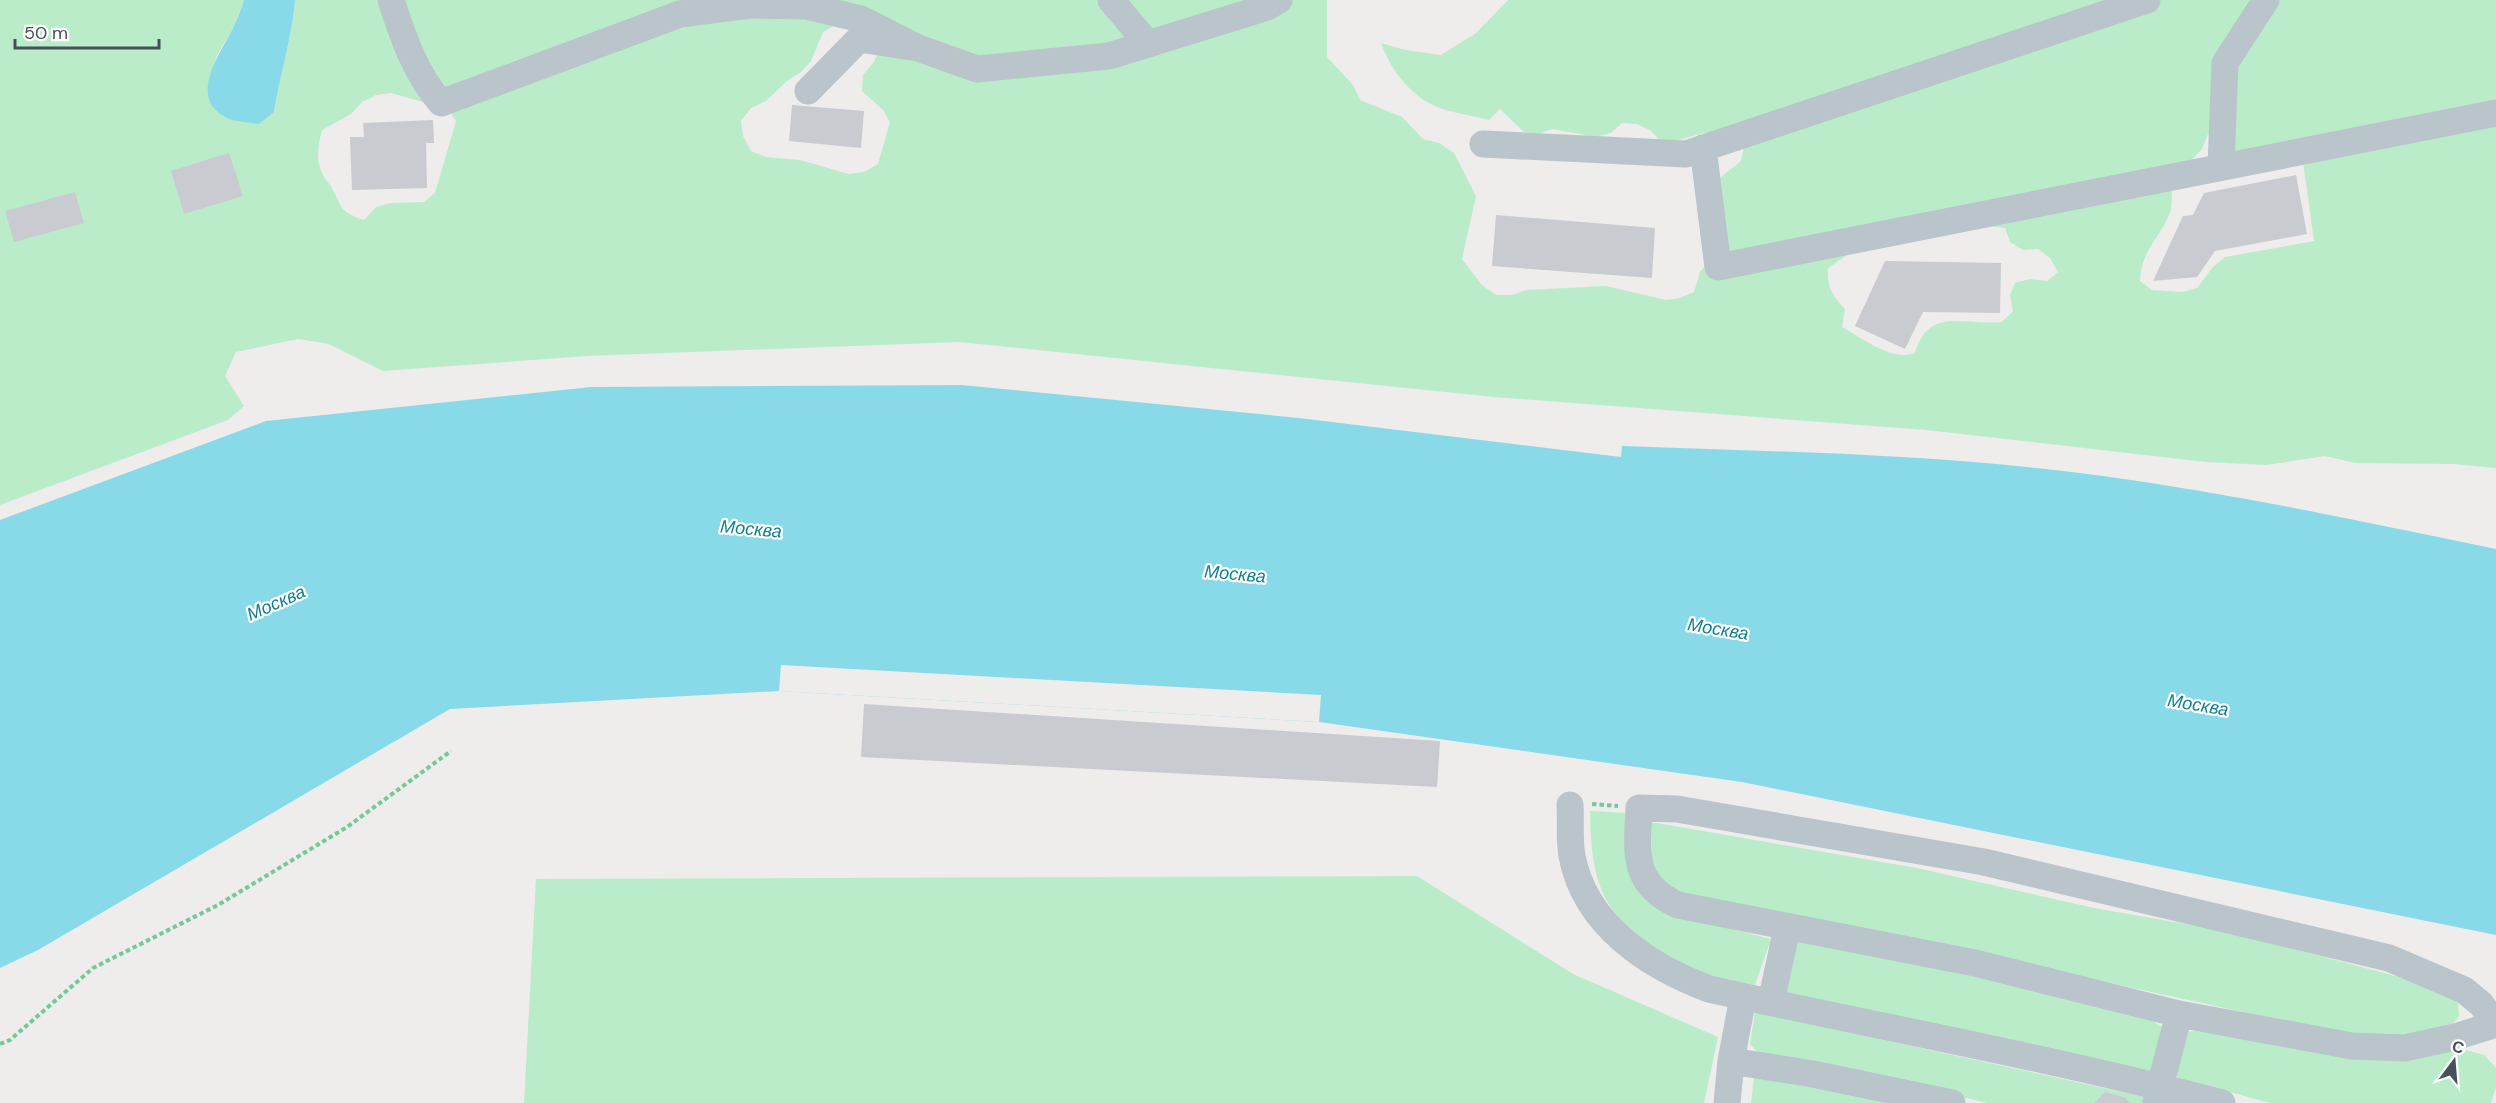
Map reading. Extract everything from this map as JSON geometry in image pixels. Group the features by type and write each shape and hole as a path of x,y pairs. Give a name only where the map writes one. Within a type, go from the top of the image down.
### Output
{"street":[{"path":"391,0 404,40 421,76 441,103 680,14 750,5 807,6 861,19 918,48 977,69 1108,56 1267,7 1279,0"},
{"path":"1111,0 1148,44"},
{"path":"1483,144 1686,154 2147,0"},
{"path":"2221,167 2226,63 2266,0"},
{"path":"808,91 859,39 918,48"},
{"path":"1703,148 1718,267 2496,113"},
{"path":"1570,805 1572,856 1593,906 1613,932 1649,960 1678,978 1708,989 2158,1095 2222,1103"},
{"path":"1639,808 1677,809 1984,862 2389,958 2464,990 2481,1004 2496,1024 2455,1037 2405,1048 2352,1046 2179,1014 1975,963 1787,927 1678,904 1662,896 1649,885 1639,864 1639,808"},
{"path":"1771,1002 1787,927"},
{"path":"1727,1103 1731,1061 1743,997"},
{"path":"2158,1095 2179,1014"},
{"path":"1731,1061 1813,1074 1952,1103"}],"path":[{"path":"0,1044 10,1040 93,968 218,905 347,827 451,752"},
{"path":"1570,805 1639,808"}],"green space":[{"path":"0,0 244,0 235,25 217,55 208,84 274,112 295,0 1327,0 1327,57 1353,85 1360,100 1402,117 1423,139 1439,143 1454,153 1476,196 1462,259 1482,285 1496,295 1512,295 1526,290 1606,286 1666,300 1680,298 1694,292 1700,272 1719,249 1717,180 1741,161 1744,146 1704,133 1674,141 1660,140 1650,130 1637,124 1622,123 1611,133 1596,137 1553,129 1538,134 1524,132 1500,109 1489,120 1449,111 1422,99 1404,83 1381,43 1405,50 1441,55 1476,33 1508,0 2496,0 2496,468 2452,464 2355,463 2325,456 2266,465 2206,462 1926,430 1494,397 960,342 587,356 383,371 329,344 298,339 236,352 225,376 244,406 228,420 0,505","holes":["835,25 878,35 880,50 863,75 862,91 883,110 890,122 878,164 864,172 849,174 800,160 766,157 751,151 743,136 741,121 751,108 766,101 788,80 801,72 811,61 823,32","391,93 448,109 456,121 435,193 424,202 391,203 376,207 364,220 350,214 340,205 321,171 318,159 319,148 322,130 351,114 362,102 376,95","2208,134 2221,139 2243,158 2303,162 2314,241 2225,257 2213,267 2197,288 2183,292 2152,290 2140,281 2141,270 2147,252 2170,213 2172,180 2202,149","1990,226 2005,228 2010,242 2023,250 2038,249 2050,258 2058,272 2047,281 2030,279 2015,283 2010,295 2013,311 2002,322 1950,321 1939,324 1929,329 1921,338 1915,353 1906,355 1877,348 1842,327 1845,309 1831,291 1828,268 1853,251"]},
{"path":"1590,811 1627,813 1666,912 1771,939 1755,985 1692,970 1660,951 1624,923 1603,893 1597,875 1593,856"},
{"path":"1651,822 1917,868 2094,908 2226,931 2437,987 2458,1002 2459,1016 2449,1029 2402,1042 2320,1029 2097,980 1688,898 1663,884 1652,864"},
{"path":"1417,876 1573,974 1718,1037 1704,1103 524,1103 536,879"},
{"path":"1798,936 2133,1008 2162,1027 2152,1072 1786,994"},
{"path":"1755,1012 2145,1097 2144,1103 1986,1103 1887,1077 1759,1054 1750,1044"},
{"path":"2212,1029 2353,1056 2411,1061 2456,1047 2484,1055 2496,1068 2496,1087 2491,1103 2270,1103 2174,1077 2186,1032"},
{"path":"1754,1077 1927,1103 1751,1103"}],"water":[{"path":"244,0 295,0 274,112 259,124 227,118 215,109 209,99 210,75"},
{"name":"Москва","path":"962,385 1299,418 1621,457 1622,446 1923,458 2043,469 2152,483 2251,500 2496,549 2496,935 1742,782 1319,722 779,691 450,709 38,950 0,968 0,520 266,421 591,387"}],"pier":[{"path":"781,665 1321,695 1319,722 779,691"}],"building":[{"path":"792,105 864,111 861,148 789,141"},
{"path":"433,120 434,143 426,143 427,188 352,190 350,137 364,137 363,123"},
{"path":"229,153 243,196 184,214 171,171"},
{"path":"2296,175 2307,234 2215,251 2197,277 2153,281 2183,216 2193,215 2204,193"},
{"path":"75,192 84,223 14,242 5,211"},
{"path":"1496,215 1655,228 1652,278 1492,266"},
{"path":"1885,261 2001,263 2000,313 1923,312 1905,349 1855,326"},
{"path":"864,704 1440,741 1437,787 861,757"},
{"path":"2105,1092 2126,1098 2129,1103 2094,1103"}]}
